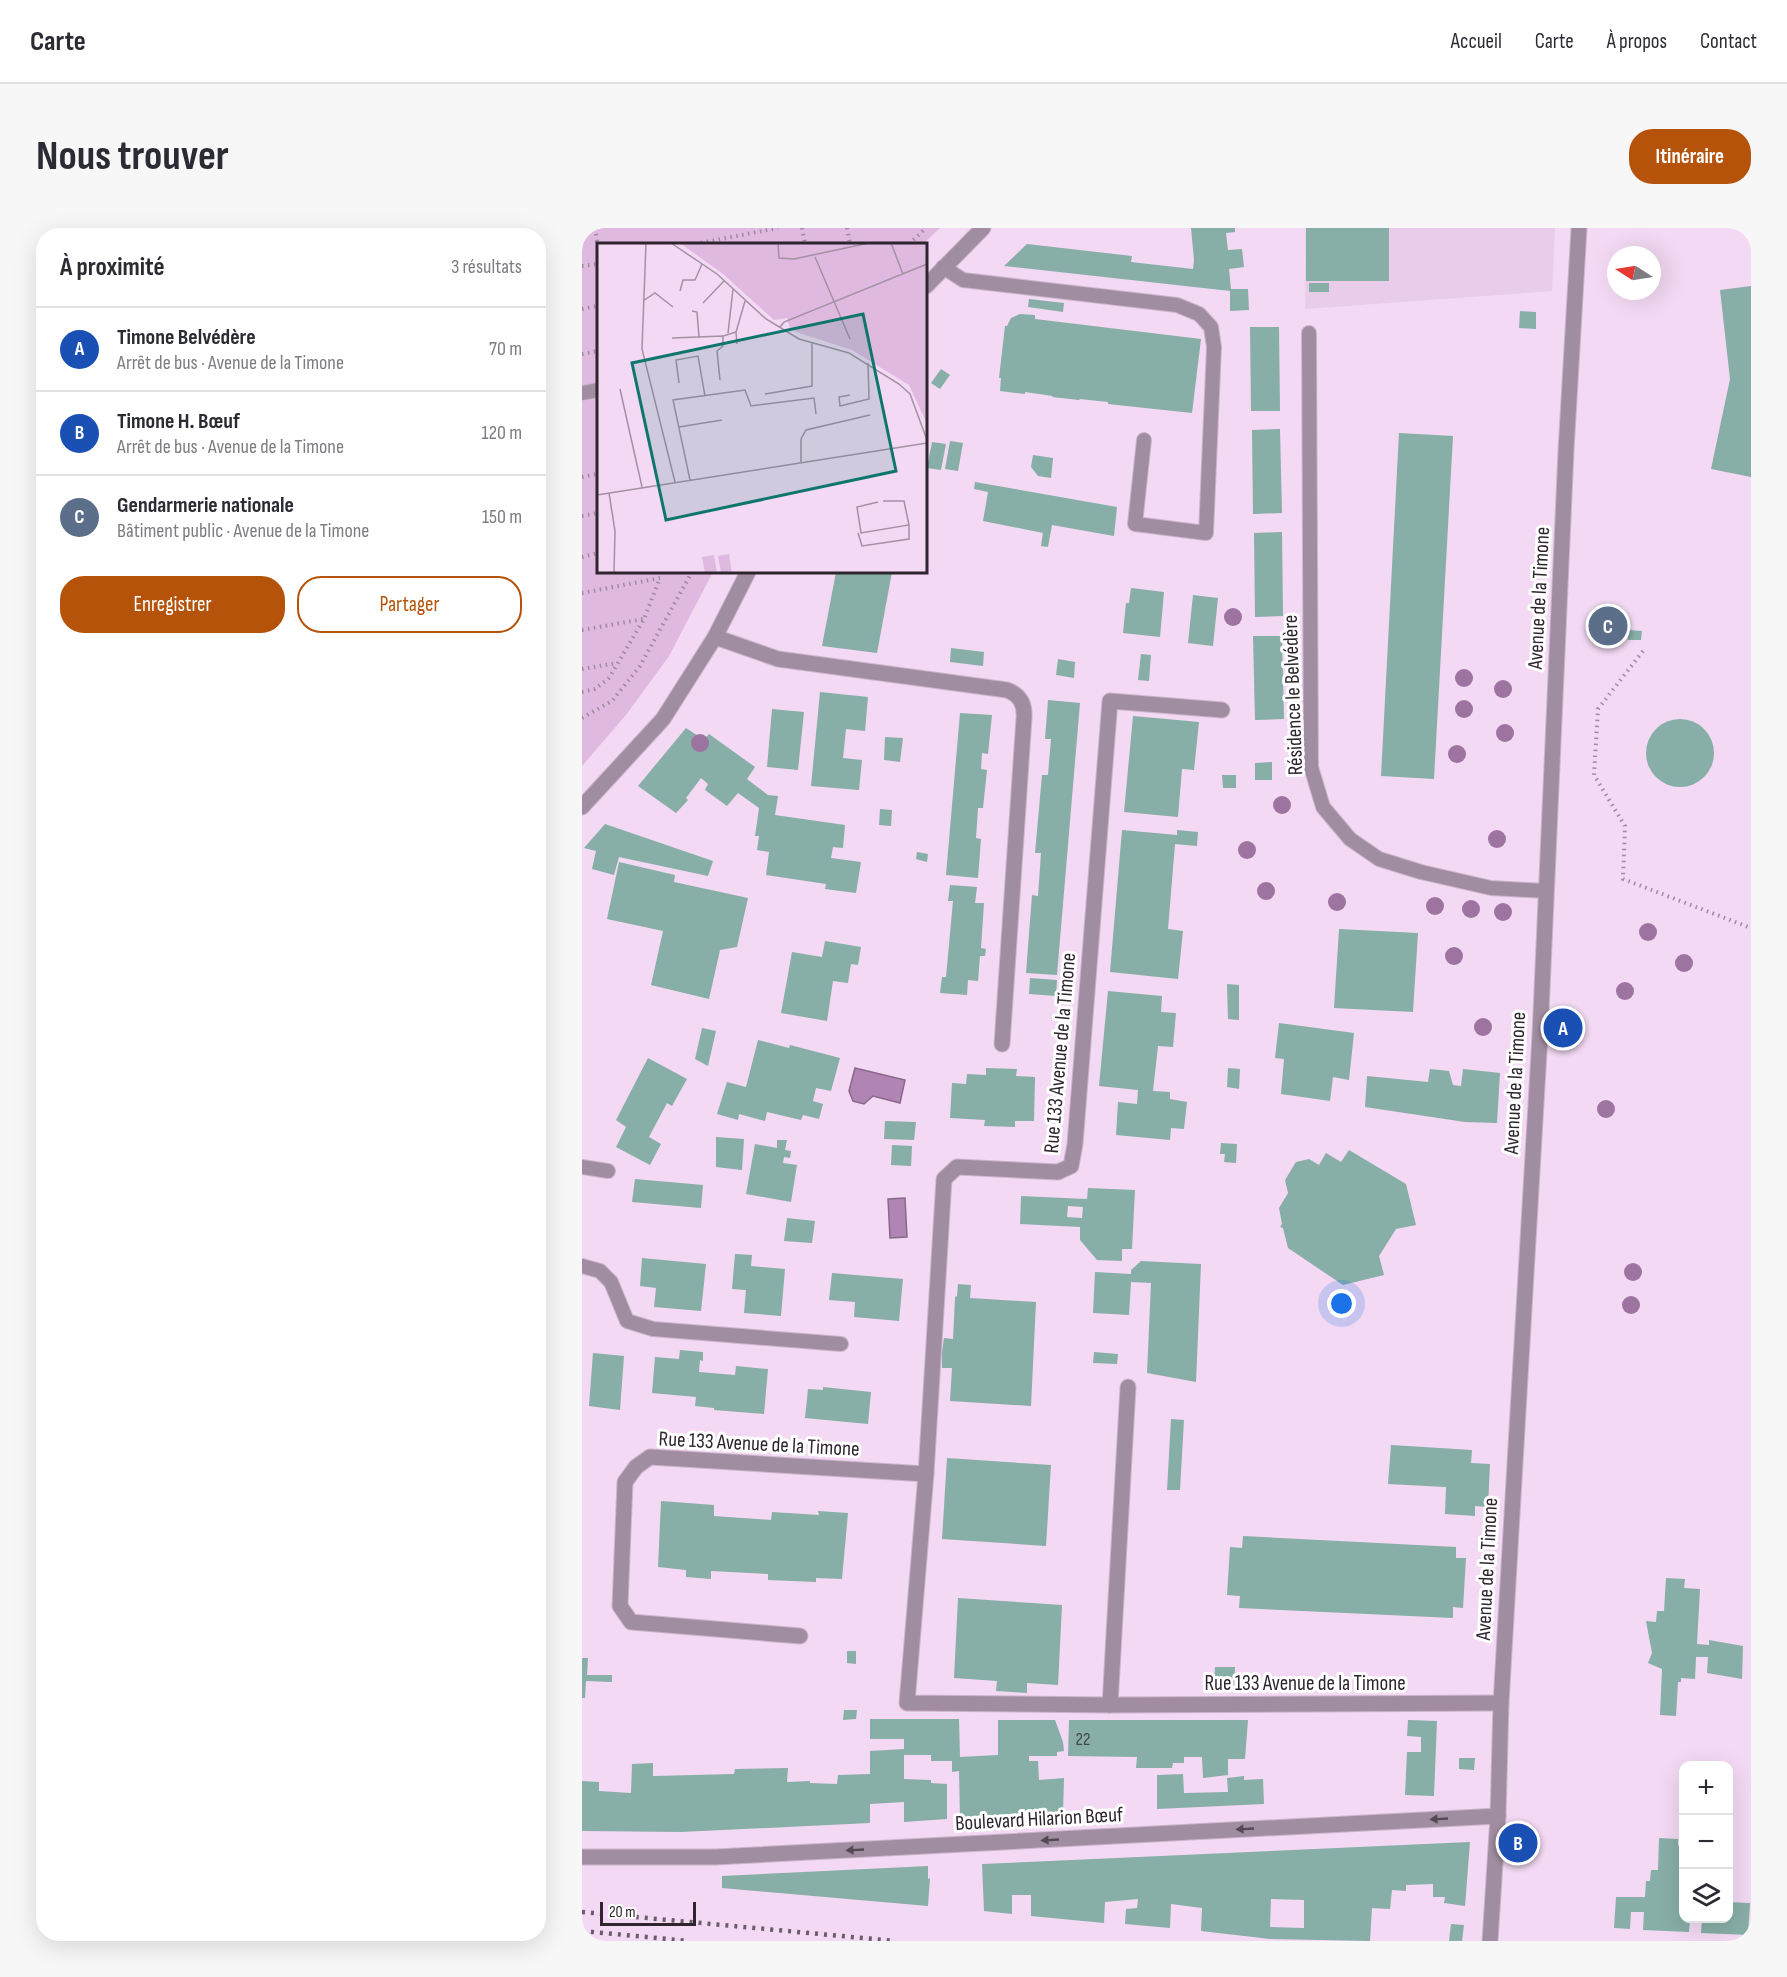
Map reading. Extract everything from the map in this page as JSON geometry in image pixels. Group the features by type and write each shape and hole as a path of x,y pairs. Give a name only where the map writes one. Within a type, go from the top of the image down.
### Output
{"street":[{"path":"927,285 983,228"},
{"name":"Avenue de la Timone","path":"1490,1941 1498,1816 1501,1703 1540,1035 1579,228"},
{"path":"582,807 663,719 715,637 747,573"},
{"path":"715,637 778,658 1007,690 1020,698 1024,707 1024,718 1002,1044"},
{"name":"Rue 133 Avenue de la Timone","path":"1222,710 1110,701 1075,1144 1071,1166 1058,1172 957,1167 944,1179 926,1474 907,1703 1110,1705 1501,1703"},
{"path":"1110,1705 1128,1387"},
{"name":"Rue 133 Avenue de la Timone","path":"800,1636 631,1622 620,1606 625,1482 636,1467 650,1457 926,1474"},
{"name":"Boulevard Hilarion Bœuf","path":"582,1857 716,1857 1498,1816"}],"lane":[{"path":"943,267 963,280 1177,305 1199,314 1211,327 1214,347 1206,533 1135,524 1144,440"},
{"name":"Résidence le Belvédère","path":"1309,333 1311,767 1323,807 1350,839 1379,859 1421,872 1491,888 1546,891"},
{"path":"582,393 597,390"},
{"path":"582,1167 608,1171"},
{"path":"582,1266 600,1271 610,1282 627,1321 653,1329 841,1344"}],"path":[{"path":"595,228 597,243"},
{"path":"700,243 778,228"},
{"path":"802,228 805,243"},
{"path":"848,228 850,243"},
{"path":"910,243 926,228"},
{"path":"582,266 597,264"},
{"path":"582,309 597,306"},
{"path":"582,354 597,351"},
{"path":"582,477 597,474"},
{"path":"582,516 597,513"},
{"path":"582,557 597,553"},
{"path":"582,718 612,701 640,666 691,573"},
{"path":"582,593 660,579 644,619 609,678 595,689 582,692"},
{"path":"582,630 644,619"},
{"path":"1643,651 1598,710 1594,775 1625,826 1623,879 1751,928"},
{"path":"582,669 617,663"}],"shaded area":[{"path":"582,228 940,228 924,243 597,243 597,573 712,573 669,656 626,715 582,766"},
{"path":"1306,228 1555,228 1552,291 1305,309"},
{"path":"855,1068 905,1080 900,1103 873,1096 864,1104 853,1101 849,1091"},
{"path":"905,1198 907,1237 890,1238 888,1199"}],"building":[{"path":"1191,228 1235,228 1235,232 1226,233 1228,250 1242,249 1244,267 1229,269 1231,289 1248,289 1249,310 1230,311 1230,291 1004,266 1027,244 1132,256 1131,262 1193,269"},
{"path":"1306,228 1389,228 1389,281 1306,281"},
{"path":"1309,283 1329,283 1329,292 1309,292"},
{"path":"1751,286 1751,477 1711,469 1730,379 1720,290"},
{"path":"1029,299 1064,303 1063,312 1028,307"},
{"path":"1520,311 1536,312 1536,329 1519,328"},
{"path":"1020,314 1035,315 1035,319 1201,339 1192,413 1025,392 1025,394 1000,391 1001,378 999,378 1005,326 1011,318"},
{"path":"1250,327 1279,327 1280,411 1251,411"},
{"path":"941,369 950,375 940,389 931,383"},
{"path":"1280,429 1282,513 1253,514 1252,430"},
{"path":"1399,433 1453,436 1434,779 1381,776"},
{"path":"950,441 963,443 958,471 945,469"},
{"path":"932,442 946,444 941,470 927,468"},
{"path":"1033,455 1053,458 1051,478 1038,476 1031,467"},
{"path":"975,482 1117,507 1114,536 1052,525 1048,547 1041,546 1043,533 983,521 988,492 974,489"},
{"path":"1282,532 1283,616 1255,617 1254,533"},
{"path":"836,573 892,573 877,653 822,646"},
{"path":"1131,588 1164,592 1160,637 1123,633 1126,603 1129,603"},
{"path":"1193,595 1218,598 1213,646 1188,643"},
{"path":"1628,630 1642,631 1641,640 1628,640"},
{"path":"1253,636 1282,636 1284,719 1255,720"},
{"path":"951,648 984,652 983,666 950,662"},
{"path":"1141,654 1151,655 1149,681 1138,680"},
{"path":"1058,659 1075,662 1074,678 1056,675"},
{"path":"820,692 868,697 865,731 846,729 843,758 862,760 859,790 811,786"},
{"path":"1048,700 1080,703 1057,975 1026,973 1032,895 1038,896 1041,853 1035,853 1042,775 1048,775 1051,739 1045,739"},
{"path":"772,709 804,712 798,770 767,767"},
{"path":"960,713 992,715 988,754 982,753 981,769 987,770 983,808 978,808 976,838 981,839 978,878 946,875"},
{"path":"1133,716 1199,722 1194,770 1182,769 1178,817 1124,812"},
{"path":"1673,719 1687,719 1699,724 1709,734 1714,753 1709,772 1699,782 1687,787 1673,787 1661,782 1651,772 1646,760 1646,746 1651,734 1661,724"},
{"path":"686,728 704,740 709,734 755,767 747,779 768,795 778,796 775,815 845,825 843,848 833,847 831,858 861,862 856,893 825,889 826,884 766,875 769,852 757,850 759,836 755,836 759,808 738,793 727,806 705,790 708,784 701,778 686,798 688,800 676,813 638,786"},
{"path":"885,737 903,738 900,762 884,760"},
{"path":"1272,762 1272,780 1255,780 1255,763"},
{"path":"1222,775 1236,775 1236,788 1223,788"},
{"path":"880,809 892,810 891,826 879,825"},
{"path":"605,824 713,861 708,876 619,857 614,875 592,869 596,851 584,848"},
{"path":"1122,830 1177,835 1177,830 1198,832 1197,846 1175,844 1168,929 1183,931 1178,979 1110,972"},
{"path":"917,852 928,854 927,862 916,859"},
{"path":"619,862 675,875 674,882 748,898 737,947 720,950 709,999 651,985 663,931 607,919"},
{"path":"950,885 977,887 975,903 984,903 981,948 986,949 985,956 980,956 978,981 968,980 967,995 940,993 942,977 946,977 953,901 948,901"},
{"path":"1339,929 1418,933 1413,1012 1334,1008"},
{"path":"825,941 861,947 858,965 851,964 848,983 833,981 827,1021 781,1013 792,952 822,957"},
{"path":"1030,978 1057,980 1056,996 1029,994"},
{"path":"1227,984 1239,985 1239,1020 1228,1019"},
{"path":"1108,991 1162,996 1161,1012 1176,1013 1173,1047 1158,1046 1153,1091 1170,1092 1170,1099 1187,1102 1184,1129 1171,1128 1170,1140 1116,1135 1118,1102 1137,1104 1138,1090 1099,1086"},
{"path":"1279,1023 1354,1033 1349,1080 1333,1077 1330,1101 1281,1094 1284,1059 1275,1058"},
{"path":"702,1028 716,1031 708,1066 695,1059"},
{"path":"758,1040 789,1048 790,1045 840,1058 831,1091 816,1088 813,1101 823,1104 819,1119 803,1115 801,1120 767,1112 765,1121 739,1114 738,1120 717,1114 727,1082 746,1087"},
{"path":"648,1058 687,1079 672,1106 667,1103 649,1137 661,1144 650,1165 616,1147 626,1127 616,1120"},
{"path":"986,1068 1017,1069 1016,1076 1035,1077 1034,1121 1015,1121 1015,1127 984,1126 985,1120 950,1118 952,1083 966,1084 967,1074 986,1075"},
{"path":"1228,1068 1240,1069 1239,1089 1227,1087"},
{"path":"1430,1069 1449,1071 1453,1085 1461,1086 1463,1069 1500,1073 1497,1123 1465,1122 1365,1107 1367,1076 1428,1082"},
{"path":"885,1121 916,1122 914,1140 884,1139"},
{"path":"716,1137 744,1139 742,1170 716,1167"},
{"path":"777,1140 787,1140 785,1150 791,1151 790,1158 784,1157 783,1163 797,1165 791,1202 746,1194 755,1144 777,1148"},
{"path":"1221,1143 1237,1144 1236,1163 1224,1162 1225,1154 1220,1154"},
{"path":"892,1145 912,1146 911,1166 891,1165"},
{"path":"1349,1150 1406,1184 1416,1225 1396,1229 1379,1256 1384,1275 1343,1285 1288,1248 1283,1228 1280,1227 1282,1224 1279,1208 1288,1193 1285,1180 1296,1162 1309,1159 1319,1165 1326,1153 1341,1162"},
{"path":"635,1179 703,1185 701,1208 632,1202"},
{"path":"1088,1188 1135,1190 1132,1249 1122,1249 1122,1261 1097,1260 1080,1240 1080,1227 1020,1224 1021,1196 1087,1199","holes":["1068,1206 1083,1207 1082,1218 1067,1217"]},
{"path":"787,1218 815,1221 812,1243 784,1241"},
{"path":"735,1254 752,1255 751,1266 785,1269 781,1316 744,1313 746,1290 732,1289"},
{"path":"642,1258 706,1264 701,1311 654,1307 656,1288 640,1286"},
{"path":"1141,1261 1201,1264 1196,1382 1147,1373 1151,1283 1131,1282 1129,1315 1093,1313 1095,1272 1131,1274 1131,1270"},
{"path":"832,1273 903,1279 899,1321 854,1317 855,1302 829,1300"},
{"path":"958,1284 971,1285 970,1298 1036,1302 1031,1406 950,1401 952,1368 942,1368 942,1352 944,1338 953,1339 955,1297"},
{"path":"680,1350 703,1352 699,1372 735,1375 736,1366 768,1369 764,1414 714,1410 714,1408 695,1406 696,1397 652,1393 655,1357 679,1359"},
{"path":"1094,1352 1118,1354 1117,1364 1093,1363"},
{"path":"593,1353 624,1356 620,1410 589,1406"},
{"path":"823,1387 871,1392 868,1424 805,1418 808,1389 823,1390"},
{"path":"1171,1419 1184,1420 1180,1490 1167,1490"},
{"path":"1391,1445 1472,1450 1471,1463 1490,1464 1488,1507 1475,1506 1475,1516 1445,1514 1446,1487 1388,1484"},
{"path":"947,1458 1051,1465 1046,1546 942,1539"},
{"path":"661,1501 714,1505 714,1516 771,1520 772,1512 819,1515 818,1511 848,1513 842,1579 816,1578 816,1582 768,1580 768,1574 711,1571 711,1579 686,1577 686,1570 658,1567"},
{"path":"1243,1536 1456,1547 1456,1558 1466,1558 1463,1608 1453,1607 1453,1618 1239,1608 1240,1596 1227,1595 1230,1547 1242,1548"},
{"path":"1666,1578 1685,1579 1684,1588 1700,1589 1697,1644 1709,1645 1709,1640 1743,1646 1742,1679 1707,1673 1708,1657 1696,1657 1695,1679 1681,1678 1681,1682 1678,1682 1676,1716 1660,1715 1662,1669 1648,1663 1652,1653 1646,1621 1656,1622 1657,1611 1664,1611"},
{"path":"958,1598 1062,1605 1058,1685 1027,1683 1027,1693 996,1691 997,1681 954,1678"},
{"path":"847,1651 856,1651 856,1664 847,1663"},
{"path":"582,1658 588,1658 587,1675 612,1675 612,1682 586,1681 585,1698 582,1698"},
{"path":"1215,1667 1235,1667 1234,1688 1214,1687"},
{"path":"844,1710 857,1710 856,1719 843,1720"},
{"path":"870,1719 959,1719 960,1757 998,1755 998,1720 1055,1720 1064,1751 1057,1752 1057,1756 1029,1756 1029,1761 1038,1761 1039,1780 1064,1778 1063,1813 960,1819 959,1771 952,1772 952,1761 931,1761 931,1755 904,1755 904,1779 931,1780 931,1783 947,1784 947,1819 904,1822 904,1802 870,1804 870,1823 681,1832 582,1831 582,1781 599,1782 599,1791 631,1793 632,1764 653,1763 653,1776 734,1774 735,1769 788,1768 787,1782 810,1781 810,1783 837,1784 838,1775 870,1774 870,1751 904,1749 904,1739 870,1739"},
{"path":"1069,1720 1248,1720 1245,1759 1228,1759 1228,1775 1203,1778 1202,1757 1184,1757 1184,1763 1173,1763 1172,1768 1136,1768 1137,1757 1068,1756"},
{"path":"1408,1720 1437,1721 1434,1796 1405,1795 1407,1752 1421,1752 1421,1737 1407,1736"},
{"path":"1459,1758 1475,1758 1474,1770 1459,1769"},
{"path":"1183,1774 1184,1793 1228,1792 1227,1778 1244,1776 1244,1780 1263,1779 1264,1804 1157,1809 1157,1775"},
{"path":"1659,1838 1678,1839 1679,1923 1690,1923 1689,1932 1643,1930 1644,1912 1631,1912 1630,1929 1614,1928 1616,1897 1645,1897 1646,1881 1650,1881 1651,1870 1658,1870"},
{"path":"1470,1842 1465,1906 1444,1903 1445,1897 1433,1897 1433,1884 1406,1885 1406,1891 1392,1890 1390,1909 1372,1908 1370,1941 1270,1939 1201,1931 1202,1908 1171,1904 1170,1928 1125,1924 1126,1909 1137,1908 1138,1899 1105,1902 1104,1923 1031,1916 1031,1895 1012,1895 1012,1914 984,1911 982,1864","holes":["1271,1899 1304,1900 1304,1928 1270,1927"]},
{"path":"928,1866 928,1879 930,1878 928,1906 722,1888 722,1876"},
{"path":"1733,1902 1750,1903 1748,1935 1701,1933 1702,1923 1733,1923"},
{"path":"1451,1924 1464,1925 1462,1941 1449,1941"}],"railway":[{"path":"582,1912 895,1941"},
{"path":"582,1931 689,1941"}],"place":[{"name":"Gendarmerie nationale","path":"1608,626"},
{"name":"Timone Belvédère","path":"1563,1028"},
{"name":"Timone H. Bœuf","path":"1518,1843"}]}
